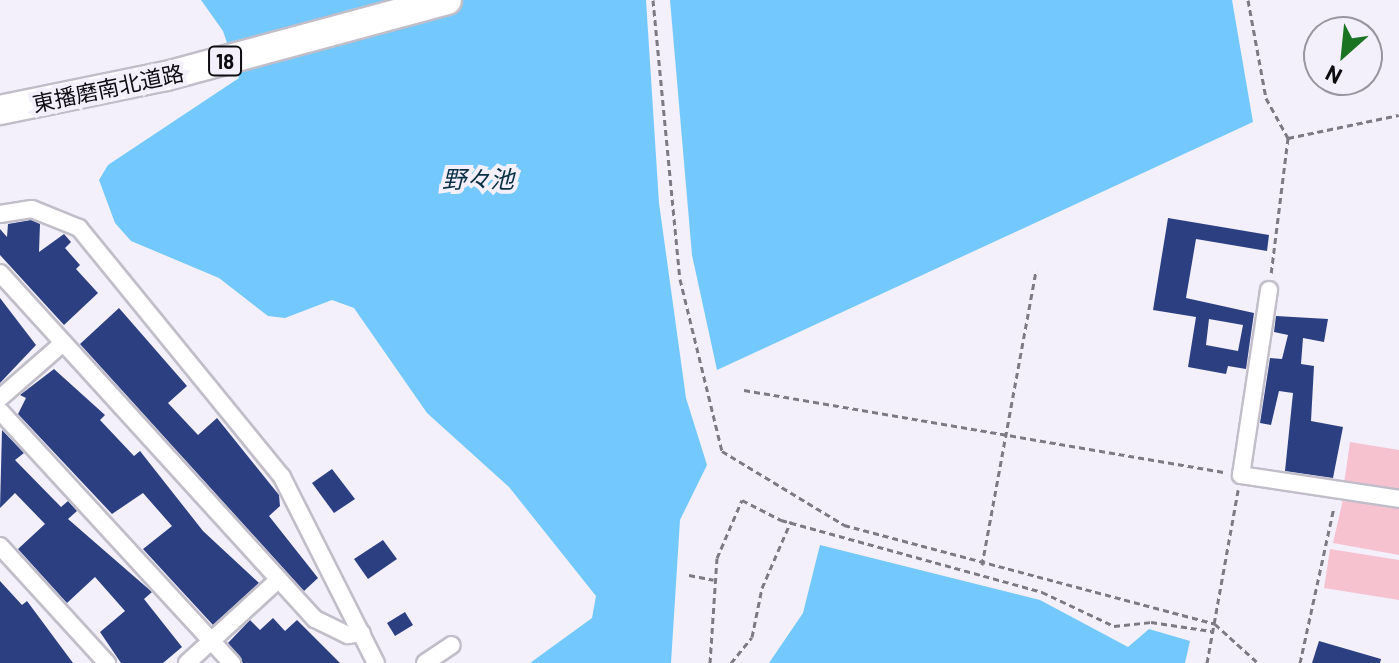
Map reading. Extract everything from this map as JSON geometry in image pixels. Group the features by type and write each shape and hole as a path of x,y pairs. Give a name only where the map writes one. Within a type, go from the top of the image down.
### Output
{"highway":[{"name":"東播磨南北道路","path":"0,93 387,0"},
{"name":"東播磨南北道路","path":"0,110 180,72 447,0"}],"street":[{"path":"0,214 32,209 79,228 282,477 376,663"},
{"path":"0,273 315,619 348,635 362,633"},
{"path":"1269,290 1241,475 1399,499"},
{"path":"0,398 63,343"},
{"path":"0,411 232,663"},
{"path":"0,546 107,663"},
{"path":"187,663 278,580"},
{"path":"425,663 452,645"}],"path":[{"path":"653,0 680,279 722,451 844,525 982,565 1215,624 1258,663"},
{"path":"1248,0 1266,98 1288,138 1269,290"},
{"path":"1288,138 1399,115"},
{"path":"982,565 1036,270"},
{"path":"744,390 1241,475 1207,663"},
{"path":"1300,663 1337,489"},
{"path":"710,663 714,580 739,503 791,521 1042,592 1114,626 1151,622 1211,631"},
{"path":"732,662 752,637 762,588 791,521"},
{"path":"689,575 714,580"}],"shaded area":[{"path":"1350,442 1399,450 1399,493 1344,484"},
{"path":"1344,495 1399,504 1399,555 1333,543"},
{"path":"1330,549 1399,560 1399,600 1324,588"}],"water":[{"name":"野々池","path":"201,0 646,0 659,203 686,398 707,465 680,520 671,663 530,663 592,618 596,596 509,487 427,413 354,308 332,300 285,318 268,316 219,278 131,241 115,223 99,180 108,165 239,78 223,31"},
{"path":"670,0 1232,0 1253,122 717,370 692,255"},
{"path":"820,545 1040,600 1128,647 1149,629 1190,641 1185,663 769,663 803,613"}],"building":[{"path":"1168,218 1269,235 1267,251 1196,239 1186,298 1254,313 1246,369 1228,366 1226,374 1188,367 1196,317 1153,310","holes":["1209,319 1243,325 1238,351 1206,345"]},
{"path":"31,220 40,224 39,252 64,234 71,242 65,248 80,265 76,269 98,293 64,325 0,255 0,229 7,237 8,224"},
{"path":"0,298 36,345 0,383"},
{"path":"119,308 187,386 168,403 198,435 217,418 279,495 280,506 269,516 318,578 304,591 80,344"},
{"path":"1276,316 1328,319 1324,342 1303,338 1301,364 1314,366 1311,421 1343,427 1333,478 1285,471 1293,393 1279,391 1271,425 1260,423 1270,358 1282,359 1288,335 1274,332"},
{"path":"54,369 105,415 100,420 134,456 140,451 203,531 259,583 213,625 143,549 172,526 143,493 112,514 18,414 26,398 20,395"},
{"path":"2,430 24,453 15,460 61,507 68,501 77,511 68,519 152,592 144,599 182,647 163,663 121,663 100,632 125,611 95,577 67,603 18,549 45,524 15,493 0,508"},
{"path":"332,469 355,499 334,513 312,483"},
{"path":"383,540 397,559 368,579 354,559"},
{"path":"0,581 22,605 27,601 73,663 0,663"},
{"path":"405,612 413,625 395,636 387,623"},
{"path":"273,618 285,631 297,620 340,663 243,663 228,643 250,620 260,630"},
{"path":"1319,641 1381,659 1380,663 1312,663"}]}
